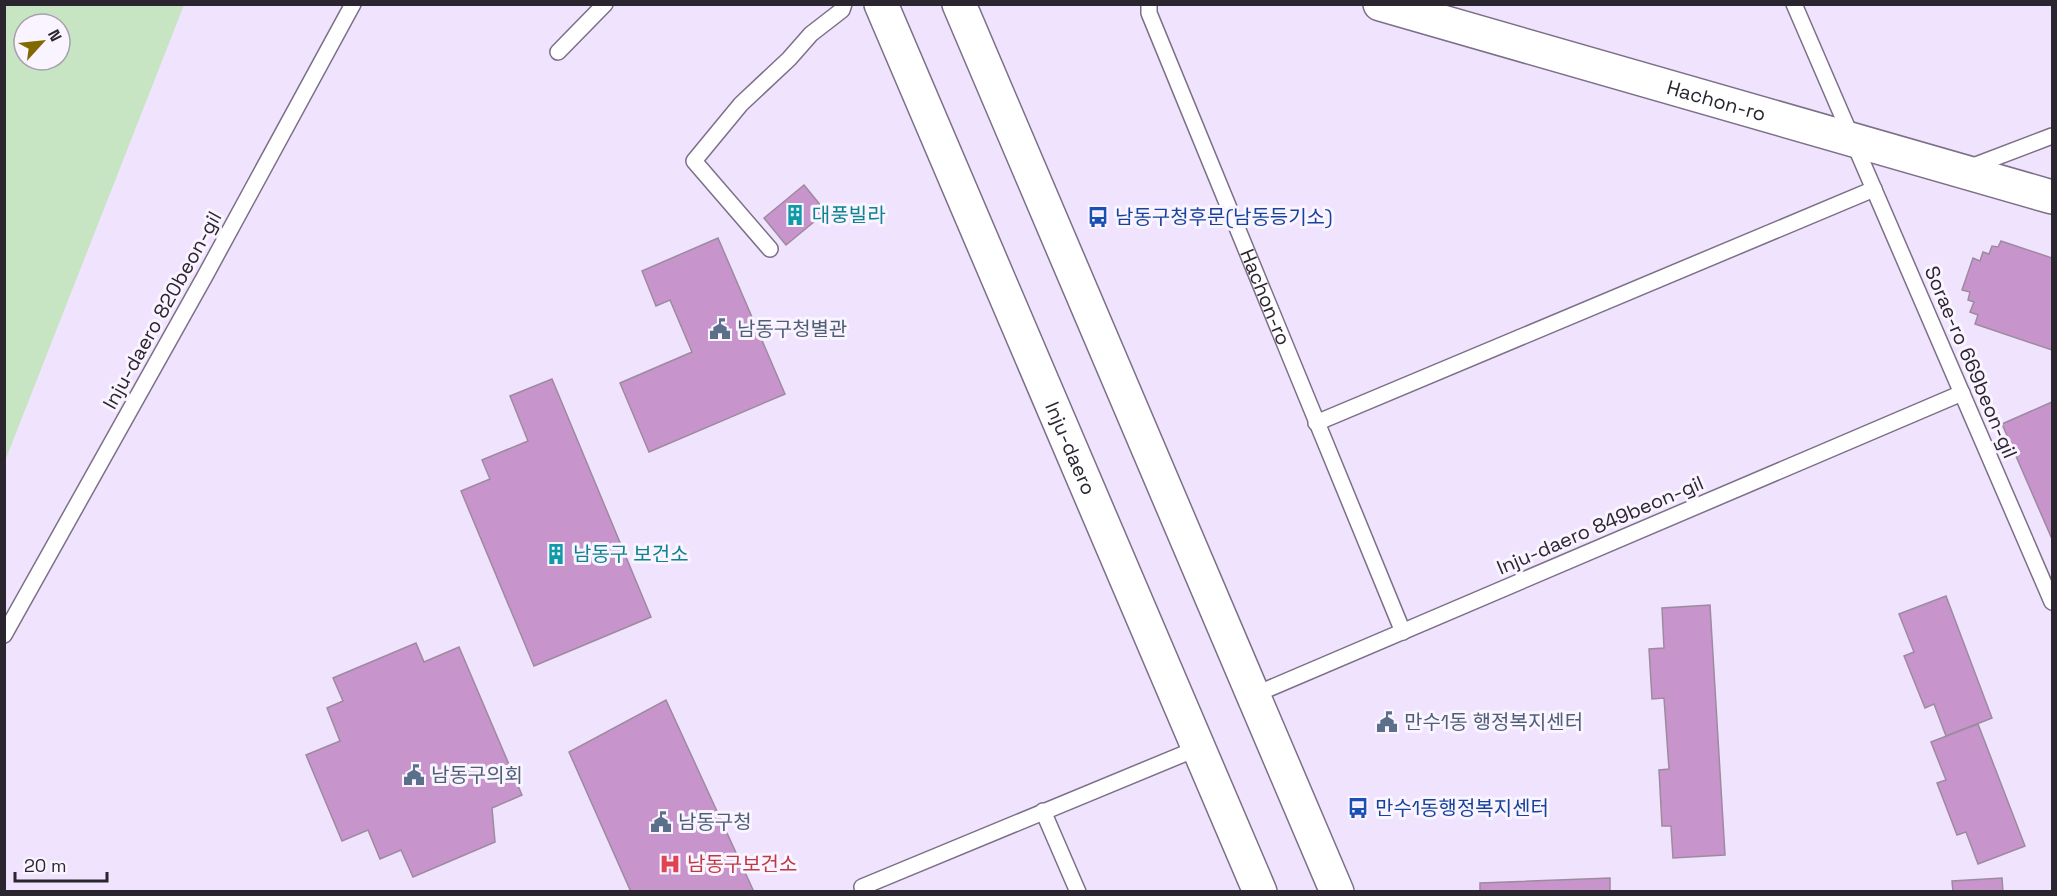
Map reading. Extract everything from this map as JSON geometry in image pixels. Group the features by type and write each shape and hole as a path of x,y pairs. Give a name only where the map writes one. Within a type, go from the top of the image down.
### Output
{"main road":[{"name":"Inju-daero","path":"881,4 1260,891"},
{"path":"959,4 1337,891"},
{"name":"Hachon-ro","path":"1380,4 2052,197"}],"lane":[{"name":"Inju-daero 820beon-gil","path":"4,635 205,276 353,4"},
{"path":"558,52 605,4"},
{"path":"770,249 694,162 741,104 789,59 811,34 842,10 844,4"},
{"name":"Hachon-ro","path":"1149,4 1149,12 1403,632"},
{"name":"Sorae-ro 669beon-gil","path":"1794,4 2052,602"},
{"path":"1962,170 2052,136"},
{"path":"1316,423 1874,189"},
{"name":"Inju-daero 849beon-gil","path":"1254,695 1962,393"},
{"path":"864,891 862,887 1198,748"},
{"path":"1043,811 1078,891"}],"green space":[{"path":"4,5 184,5 5,461"}],"building":[{"name":"대풍빌라","path":"804,185 826,212 786,245 764,218"},
{"name":"남동구청별관","path":"718,238 785,394 649,452 620,383 692,352 670,300 656,306 642,271"},
{"path":"2001,241 2052,258 2052,350 1975,324 1978,315 1970,312 1974,302 1968,300 1970,292 1962,290 1973,258 1980,261 1983,252 1989,254 1992,246 1998,247"},
{"name":"남동구 보건소","path":"552,379 651,617 534,666 461,491 490,479 482,460 528,441 510,396"},
{"path":"2052,402 2052,539 2002,424"},
{"path":"1946,596 1992,718 1946,736 1934,704 1925,708 1904,656 1914,652 1899,614"},
{"path":"1710,605 1725,855 1673,858 1671,826 1662,826 1659,770 1669,769 1664,698 1652,699 1649,649 1664,648 1662,608"},
{"name":"남동구의회","path":"416,643 424,662 459,647 522,795 492,808 495,842 413,877 401,850 380,859 368,830 342,841 306,755 340,741 327,708 343,701 333,678"},
{"name":"남동구청","path":"666,700 754,892 631,892 569,752"},
{"path":"1978,724 2025,846 1978,864 1966,832 1957,835 1937,783 1946,780 1931,742"},
{"path":"1610,878 1610,892 1480,892 1480,883"},
{"path":"2002,878 2003,892 1953,892 1952,881"}],"place":[{"name":"대풍빌라","path":"795,215"},
{"name":"남동구청후문(남동등기소)","path":"1098,217"},
{"name":"남동구청별관","path":"720,329"},
{"name":"남동구 보건소","path":"556,554"},
{"name":"만수1동 행정복지센터","path":"1387,722"},
{"name":"남동구의회","path":"414,775"},
{"name":"만수1동행정복지센터","path":"1358,808"},
{"name":"남동구청","path":"661,822"},
{"name":"남동구보건소","path":"670,864"}]}
